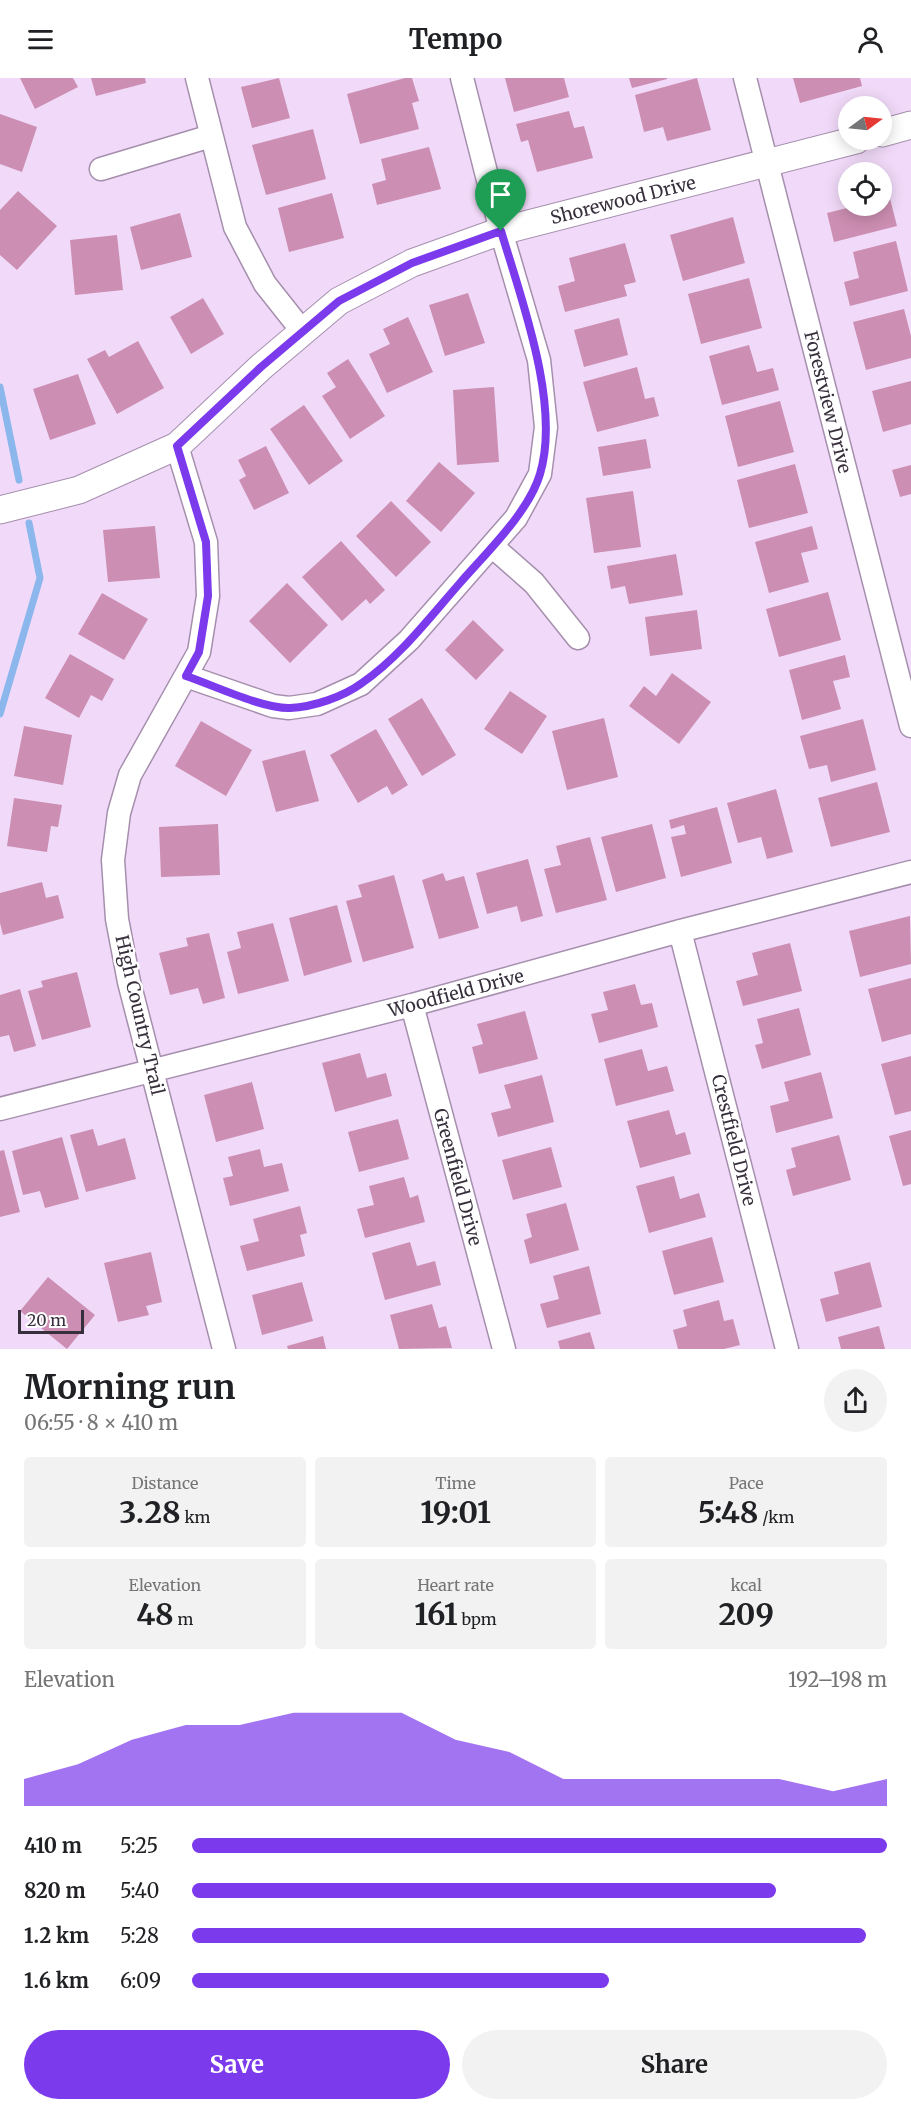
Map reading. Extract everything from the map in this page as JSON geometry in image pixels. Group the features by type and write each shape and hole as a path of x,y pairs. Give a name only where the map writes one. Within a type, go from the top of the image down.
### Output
{"street":[{"path":"197,78 235,226 265,284 303,332"},
{"path":"186,676 273,706 289,708 317,704 362,684 409,640 516,518 540,474 546,427 539,360 501,231 462,78"},
{"name":"Forestview Drive","path":"745,78 911,726"},
{"path":"892,130 911,125"},
{"path":"101,169 211,136"},
{"name":"Shorewood Drive","path":"0,510 79,490 177,446 339,301 412,263 501,231 838,144"},
{"name":"High Country Trail","path":"177,446 206,542 208,596 199,652 130,775 120,813 113,860 117,919 129,982 224,1349"},
{"path":"492,546 534,583 578,638"},
{"name":"Woodfield Drive","path":"0,1109 412,1005 680,931 911,872"},
{"name":"Crestfield Drive","path":"680,931 787,1349"},
{"name":"Greenfield Drive","path":"412,1005 504,1349"}],"building":[{"path":"20,78 73,78 78,87 35,109"},
{"path":"91,78 145,78 146,83 96,96"},
{"path":"279,78 290,118 252,128 241,87"},
{"path":"412,78 419,101 412,103 419,129 360,144 347,94"},
{"path":"505,78 564,78 569,97 514,112"},
{"path":"629,78 667,78 667,79 632,88"},
{"path":"697,78 711,130 667,141 663,127 644,132 635,95"},
{"path":"793,78 860,78 862,86 800,103"},
{"path":"569,111 574,128 584,126 593,158 537,172 528,140 521,142 516,124"},
{"path":"0,114 37,127 22,172 0,164"},
{"path":"313,129 326,179 266,195 252,145"},
{"path":"429,147 441,189 377,205 372,184 386,180 381,159"},
{"path":"18,191 57,226 17,270 0,255 0,210"},
{"path":"332,193 344,238 289,252 278,208"},
{"path":"892,206 897,226 834,242 827,213 838,210 838,216 892,216"},
{"path":"180,213 192,257 141,270 130,227"},
{"path":"733,217 745,263 683,281 670,235"},
{"path":"117,235 123,290 75,295 70,240"},
{"path":"896,241 908,291 850,306 844,282 859,278 853,252"},
{"path":"625,243 636,282 624,285 627,296 565,312 558,286 575,281 569,258"},
{"path":"749,278 762,328 701,344 688,294"},
{"path":"468,293 485,343 445,356 429,305"},
{"path":"203,298 224,334 191,354 170,317"},
{"path":"904,309 911,336 911,358 866,370 853,322"},
{"path":"408,317 433,372 387,393 369,354 390,344 383,329"},
{"path":"619,318 628,355 584,367 574,330"},
{"path":"138,341 164,388 117,414 87,359 105,350 109,357"},
{"path":"749,345 757,372 773,368 779,390 722,405 709,356"},
{"path":"348,359 385,416 350,439 322,396 336,387 327,373"},
{"path":"637,367 645,399 654,397 659,416 597,432 583,382"},
{"path":"78,374 96,424 50,440 33,389"},
{"path":"911,381 911,424 883,432 872,391"},
{"path":"494,387 499,462 457,465 453,390"},
{"path":"780,401 794,452 738,467 725,416"},
{"path":"304,405 343,461 309,485 270,429"},
{"path":"646,439 651,468 603,476 598,447"},
{"path":"266,446 289,493 254,510 239,480 246,476 238,460"},
{"path":"439,462 475,493 441,532 406,501"},
{"path":"795,464 808,513 749,528 737,480"},
{"path":"911,465 911,494 900,497 892,470"},
{"path":"633,491 641,547 594,553 586,498"},
{"path":"391,501 431,542 396,577 356,536"},
{"path":"155,526 160,578 108,582 103,530"},
{"path":"812,526 818,549 801,553 809,582 769,593 755,542"},
{"path":"341,541 385,590 370,604 366,599 342,621 302,577"},
{"path":"676,554 683,595 629,604 625,586 611,589 607,566"},
{"path":"287,583 328,625 290,663 249,621"},
{"path":"828,592 841,640 779,657 766,609"},
{"path":"102,593 148,619 124,660 78,634"},
{"path":"697,610 702,649 650,656 645,617"},
{"path":"473,620 504,650 476,680 445,650"},
{"path":"70,654 114,679 102,701 91,695 79,718 45,698"},
{"path":"845,655 850,677 833,681 841,709 802,720 789,670"},
{"path":"672,673 711,702 679,744 629,706 644,686 656,696"},
{"path":"510,691 547,716 522,754 484,729"},
{"path":"422,698 456,755 422,776 388,719"},
{"path":"604,718 618,777 567,790 552,731"},
{"path":"863,719 876,770 831,782 827,765 809,769 800,736"},
{"path":"201,721 252,750 226,796 175,766"},
{"path":"24,726 72,735 63,785 14,776"},
{"path":"376,729 408,785 392,795 387,786 358,803 330,755"},
{"path":"305,750 319,801 276,812 262,761"},
{"path":"877,782 890,832 831,847 818,798"},
{"path":"776,789 793,852 767,859 761,837 738,843 727,803"},
{"path":"14,798 62,805 58,827 51,826 47,852 7,846"},
{"path":"717,807 732,863 681,877 671,837 686,834 684,825 671,829 669,820"},
{"path":"218,824 220,875 161,877 159,827"},
{"path":"652,824 666,878 616,892 601,837"},
{"path":"590,837 607,900 556,913 544,869 561,865 556,846"},
{"path":"528,859 543,916 521,922 517,906 487,914 476,873"},
{"path":"443,873 446,881 464,876 479,928 439,939 422,880"},
{"path":"394,875 414,948 363,962 346,901 362,897 358,885"},
{"path":"42,882 46,898 58,895 64,918 3,935 0,923 0,893"},
{"path":"337,905 352,962 304,976 289,918"},
{"path":"910,916 911,964 860,977 849,931"},
{"path":"273,923 289,981 238,994 227,952 241,948 237,932"},
{"path":"209,933 225,998 203,1004 198,988 170,995 159,953 188,946 186,938"},
{"path":"790,943 802,991 743,1006 736,981 758,975 752,953"},
{"path":"77,972 91,1027 42,1040 28,991 43,987 41,981"},
{"path":"911,978 911,1034 882,1042 868,989"},
{"path":"635,984 641,1005 652,1003 658,1027 599,1043 591,1014 608,1010 603,992"},
{"path":"20,989 36,1046 14,1052 9,1035 0,1037 0,995"},
{"path":"799,1008 811,1055 762,1069 755,1045 763,1043 757,1019"},
{"path":"525,1011 538,1059 479,1074 472,1047 483,1044 477,1024"},
{"path":"642,1049 648,1071 667,1066 674,1091 616,1106 604,1059"},
{"path":"360,1053 367,1078 386,1073 392,1096 335,1112 322,1063"},
{"path":"911,1056 911,1111 895,1115 881,1064"},
{"path":"821,1072 833,1118 776,1133 770,1106 789,1101 784,1082"},
{"path":"542,1075 554,1122 498,1137 491,1113 511,1108 504,1085"},
{"path":"252,1082 264,1129 216,1142 204,1095"},
{"path":"669,1110 676,1135 685,1132 691,1154 640,1168 627,1121"},
{"path":"398,1119 409,1159 359,1172 348,1132"},
{"path":"93,1129 98,1146 125,1138 136,1179 86,1192 70,1135"},
{"path":"911,1130 911,1184 903,1186 889,1136"},
{"path":"839,1135 851,1180 793,1196 786,1170 796,1167 791,1148"},
{"path":"62,1137 79,1199 45,1208 40,1191 23,1195 12,1151"},
{"path":"551,1147 562,1187 513,1200 502,1160"},
{"path":"260,1149 264,1167 282,1163 289,1191 230,1206 223,1178 233,1176 228,1157"},
{"path":"4,1150 20,1212 0,1217 0,1151"},
{"path":"674,1176 680,1199 699,1193 706,1217 649,1233 636,1186"},
{"path":"404,1177 410,1198 418,1195 425,1222 365,1238 357,1209 374,1205 369,1186"},
{"path":"566,1203 579,1250 530,1264 524,1240 532,1237 526,1214"},
{"path":"300,1206 307,1233 300,1235 305,1256 247,1271 240,1246 259,1241 253,1219"},
{"path":"712,1237 724,1282 674,1295 662,1251"},
{"path":"410,1242 417,1266 435,1261 441,1285 385,1300 372,1253"},
{"path":"151,1252 162,1302 146,1306 149,1315 118,1322 104,1263"},
{"path":"870,1262 882,1307 826,1322 820,1299 839,1294 834,1272"},
{"path":"589,1266 601,1314 547,1328 540,1304 559,1299 553,1276"},
{"path":"48,1277 95,1315 67,1349 20,1311"},
{"path":"302,1282 313,1321 262,1335 252,1295"},
{"path":"719,1300 724,1321 733,1319 740,1345 724,1349 678,1349 673,1330 687,1326 683,1310"},
{"path":"432,1304 439,1328 446,1326 452,1348 399,1349 390,1315"},
{"path":"879,1326 885,1349 841,1349 838,1337"},
{"path":"590,1332 595,1349 560,1349 558,1341"},
{"path":"323,1336 326,1349 288,1349 287,1346"}],"waterway":[{"path":"0,387 19,480"},
{"path":"0,714 40,578 29,523"}],"route":[{"path":"501,231 539,360 546,427 540,474 516,518 409,640 362,684 317,704 289,708 273,706 186,676 199,652 208,596 206,542 177,446 261,367 339,301 412,263 501,231"}]}
